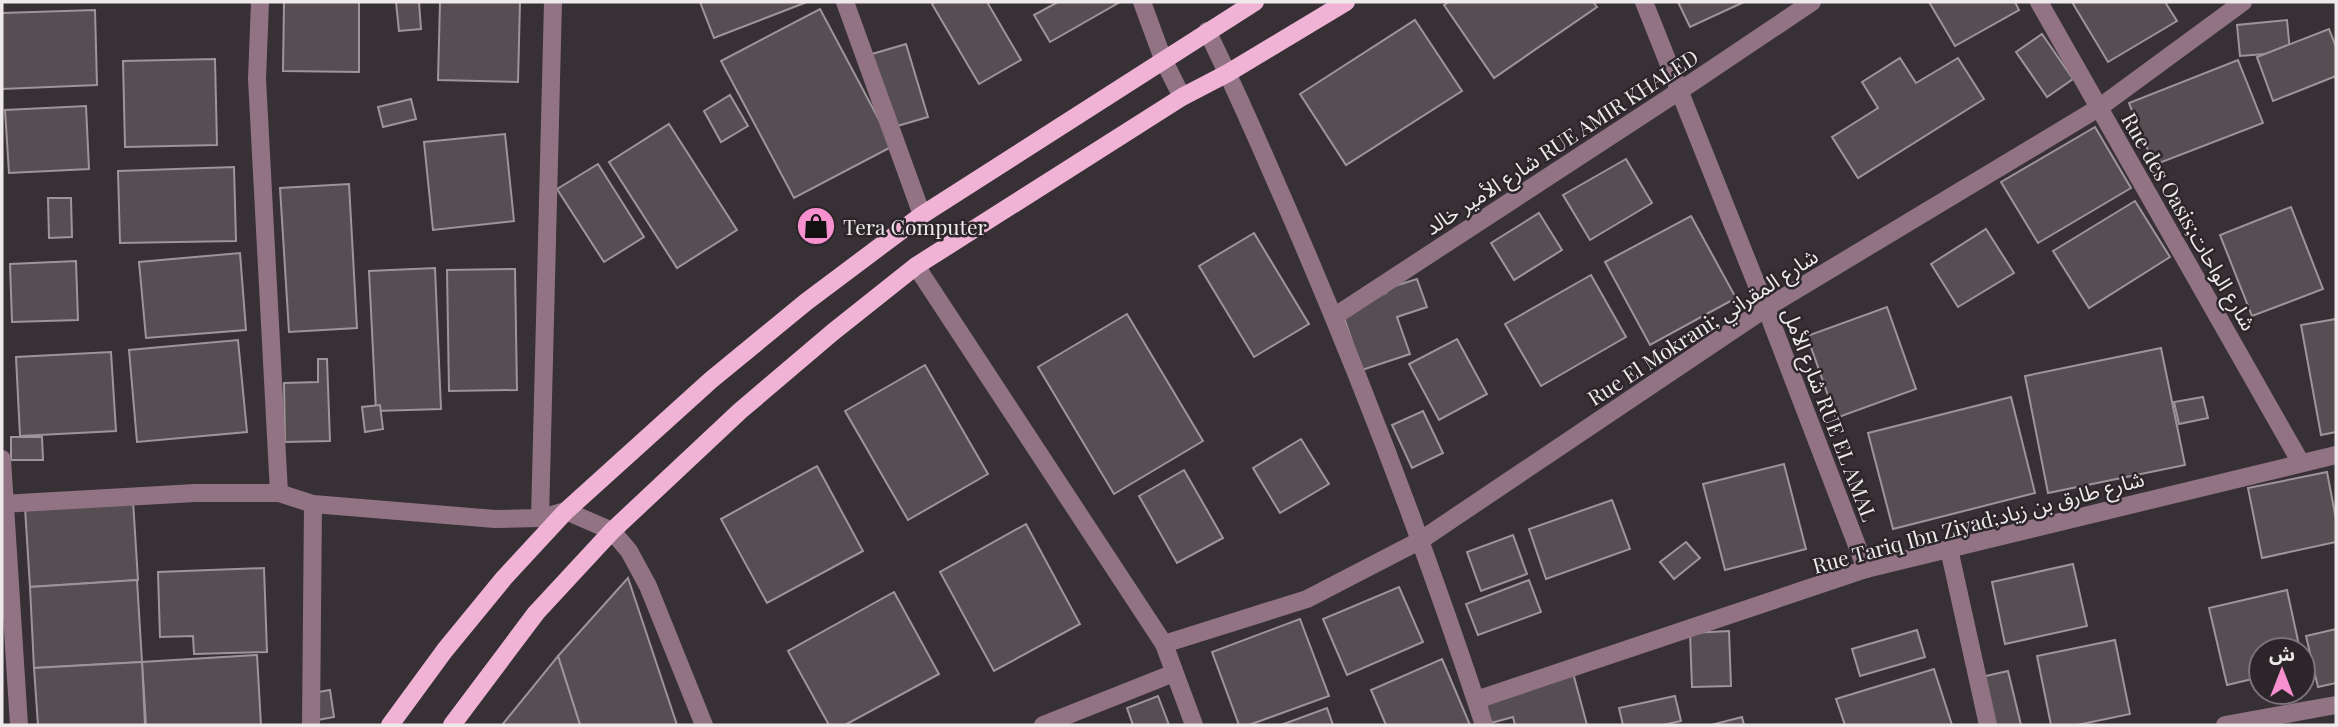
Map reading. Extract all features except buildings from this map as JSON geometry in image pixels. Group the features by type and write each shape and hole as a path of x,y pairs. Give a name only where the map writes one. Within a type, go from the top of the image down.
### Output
{"main road":[{"path":"390,725 445,650 566,511 722,371 806,302 922,215 1255,2"},
{"path":"452,725 536,613 611,531 740,411 833,332 916,266 1182,97 1228,73 1346,2"}],"street":[{"path":"260,2 257,79 279,493"},
{"path":"540,518 553,2"},
{"path":"845,2 922,215"},
{"path":"1142,2 1163,59 1182,97"},
{"name":"شارع الأمل RUE EL AMAL","path":"1644,2 1681,90 1866,569"},
{"name":"شارع الأمير خالد RUE AMIR KHALED","path":"1335,316 1812,2"},
{"name":"Rue des Oasis;شارع الواحات","path":"2039,2 2301,463"},
{"name":"Rue El Mokrani; شارع المقراني","path":"1164,644 1307,599 1421,540 1766,308 2099,107 2243,2"},
{"path":"1208,31 1335,316 1421,540 1485,725"},
{"path":"916,266 1164,644 1194,725"},
{"name":"Rue Tariq Ibn Ziyad;شارع طارق بن زياد","path":"1476,700 1866,569 2336,455"},
{"path":"2,459 19,725"},
{"path":"3,504 195,493 279,493 313,504 495,519 540,518 566,511 611,531 629,551 648,586 704,725"},
{"path":"311,725 313,504"},
{"path":"1949,549 1988,725"},
{"path":"1042,725 1174,673"},
{"path":"2225,725 2336,705"}],"place":[{"name":"Tera Computer","path":"816,226"}]}
